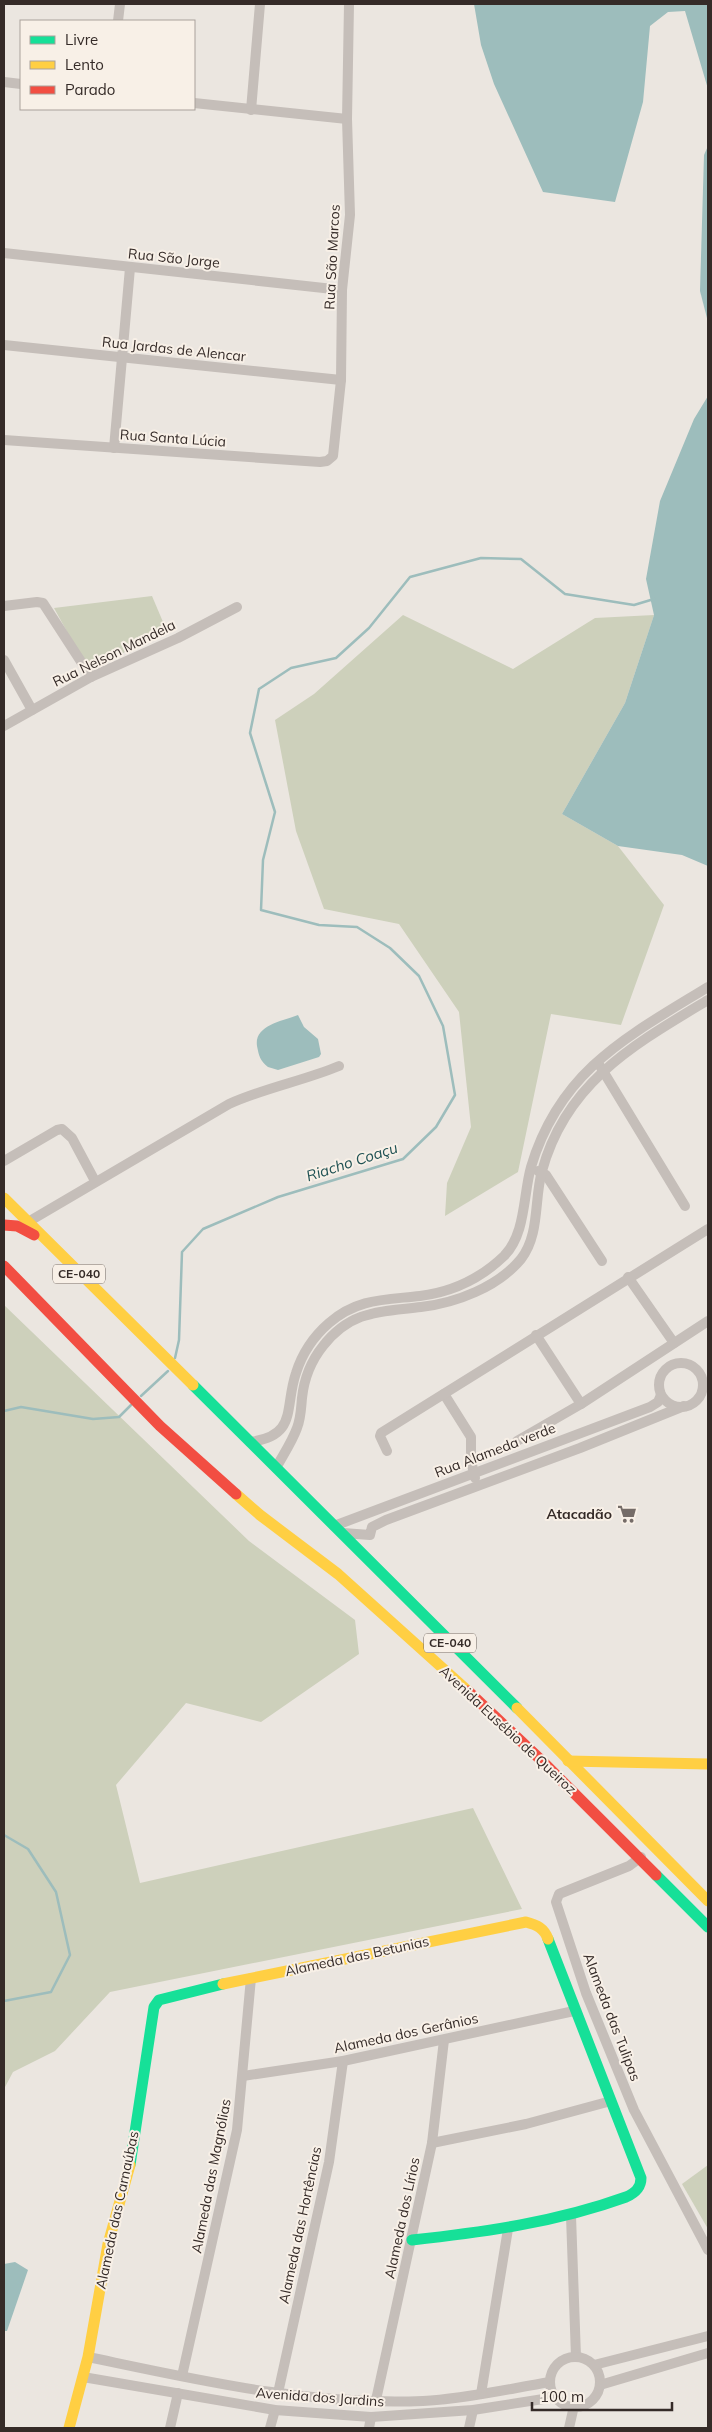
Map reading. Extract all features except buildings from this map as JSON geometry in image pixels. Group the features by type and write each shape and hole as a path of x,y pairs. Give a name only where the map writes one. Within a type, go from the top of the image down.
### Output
{"main road":[{"name":"CE-040","path":"4,1198 50,1245"},
{"path":"4,1225 16,1226 50,1245"},
{"name":"Avenida Eusébio de Queiroz","path":"50,1245 250,1442 708,1901"},
{"path":"4,1258 14,1277"},
{"name":"CE-040","path":"4,1266 14,1277"},
{"name":"Avenida Eusébio de Queiroz","path":"14,1277 160,1426 260,1515 338,1574 409,1636 640,1858 708,1927"},
{"path":"568,1761 708,1773"},
{"path":"591,1783 596,1773 605,1770 666,1768 708,1764"},
{"name":"Alameda das Betunias","path":"167,1996 526,1922 537,1924 544,1931 574,2011"},
{"name":"Alameda das Carnaúbas","path":"69,2428 88,2356 108,2244 130,2164 154,2007 159,2000 167,1996"},
{"path":"412,2240 508,2229 571,2216 631,2194 641,2183 641,2178 574,2011"}],"street":[{"path":"118,20 120,4"},
{"path":"251,110 260,4"},
{"name":"Rua São Marcos","path":"335,451 341,380 342,290 350,208 347,185 349,4"},
{"path":"4,82 20,84"},
{"path":"195,103 347,119"},
{"name":"Rua São Jorge","path":"4,253 342,290"},
{"path":"114,448 130,268"},
{"name":"Rua Jardas de Alencar","path":"4,345 341,380"},
{"name":"Rua Santa Lúcia","path":"4,440 320,462 330,459 335,451"},
{"path":"4,606 36,602 45,605 91,677"},
{"name":"Rua Nelson Mandela","path":"4,726 91,677 178,638 237,607"},
{"path":"4,660 32,710"},
{"path":"250,1442 272,1437 286,1424 293,1383 300,1361 313,1340 339,1316 371,1301 420,1296 463,1285 488,1269 503,1256 516,1237 531,1169 540,1142 556,1112 575,1084 597,1061 628,1036 708,987"},
{"path":"276,1468 298,1427 304,1386 310,1365 322,1347 337,1331 354,1319 374,1312 437,1304 467,1295 495,1280 514,1266 522,1258 531,1242 542,1171 551,1146 565,1117 584,1091 603,1071 634,1045 708,1000"},
{"path":"597,1061 685,1206"},
{"path":"28,1222 229,1104 251,1094 305,1080 339,1066"},
{"path":"4,1162 57,1130 62,1129 70,1136 95,1181"},
{"path":"531,1169 542,1171 602,1261"},
{"path":"520,1222 528,1220 534,1224"},
{"path":"387,1450 380,1436 381,1433 628,1277 708,1229"},
{"path":"516,1237 524,1242 531,1242"},
{"path":"503,1256 514,1266"},
{"path":"488,1269 489,1276 495,1280"},
{"path":"628,1277 674,1343"},
{"path":"517,1441 581,1404 708,1321"},
{"path":"536,1335 581,1404"},
{"path":"679,1363 692,1366 701,1377 702,1391 694,1402 684,1406 667,1402 661,1395 659,1381 666,1369 679,1363"},
{"path":"444,1394 471,1437 473,1473 478,1486"},
{"name":"Rua Alameda verde","path":"338,1530 473,1473 650,1407 658,1402 661,1395"},
{"name":"Rua Alameda verde","path":"338,1530 370,1535 372,1528 386,1520 684,1406"},
{"path":"640,1858 644,1852 645,1845 641,1833"},
{"name":"Alameda das Tulipas","path":"640,1858 629,1866 560,1894 556,1902 586,1993 634,2110 708,2250"},
{"name":"Alameda das Magnólias","path":"182,2376 237,2130 251,1978"},
{"name":"Alameda dos Gerânios","path":"243,2076 343,2061 574,2011"},
{"name":"Alameda dos Lírios","path":"376,2400 432,2143 444,2040"},
{"name":"Alameda das Hortências","path":"278,2393 329,2162 343,2061"},
{"path":"432,2143 526,2124 611,2101"},
{"path":"571,2216 576,2357"},
{"path":"482,2394 508,2229"},
{"path":"594,2365 708,2336"},
{"path":"660,2348 666,2364"},
{"path":"600,2385 708,2353"},
{"path":"631,2355 636,2373"},
{"name":"Avenida dos Jardins","path":"88,2356 232,2388 327,2398 422,2401 482,2394 550,2382"},
{"path":"576,2357 586,2359 594,2365 598,2371 600,2385 593,2398 581,2406 574,2406 567,2405 556,2397 550,2382 552,2374 561,2361 576,2357"},
{"name":"Avenida dos Jardins","path":"83,2377 275,2410 371,2417 473,2410 556,2397"},
{"path":"229,2402 232,2388"},
{"path":"170,2428 178,2393"},
{"path":"325,2414 327,2398"},
{"path":"422,2401 422,2414"},
{"path":"569,2428 574,2406"},
{"path":"270,2428 275,2410"},
{"path":"468,2428 473,2410"},
{"path":"369,2428 371,2417"}],"green space":[{"path":"152,596 166,629 91,671 87,668 54,608"},
{"path":"403,615 513,669 595,618 654,615 625,703 562,814 618,846 664,905 621,1025 551,1014 518,1172 445,1216 447,1183 471,1127 459,1012 399,924 324,909 296,831 275,720 314,694"},
{"path":"4,1305 249,1541 355,1620 359,1654 261,1722 186,1703 116,1785 140,1883 473,1808 522,1909 110,1992 55,2051 13,2072 4,2089"},
{"path":"708,2165 708,2229 682,2184"}],"water":[{"path":"474,4 708,4 708,89 685,11 668,12 650,26 643,102 615,202 543,192 494,84 481,45"},
{"path":"708,146 708,322 700,291 704,155"},
{"path":"708,396 708,866 682,855 618,846 562,814 625,703 654,615 646,579 660,501 694,419"},
{"path":"298,1015 304,1027 318,1039 321,1054 319,1057 278,1070 268,1067 258,1053 257,1039 260,1033 271,1025"},
{"path":"15,2262 28,2270 7,2331 4,2331 4,2264"}],"waterway":[{"name":"Riacho Coaçu","path":"175,1358 179,1340 182,1252 203,1229 278,1197 403,1159 436,1127 455,1095 443,1026 419,976 390,948 357,927 319,925 261,910 263,860 275,812 250,733 259,689 291,668 336,658 369,628 410,577 481,558 521,559 565,594 634,605 654,599"},
{"name":"Riacho Coaçu","path":"141,1396 168,1371"},
{"name":"Riacho Coaçu","path":"4,1411 21,1407 93,1419 119,1417 131,1405"},
{"name":"Riacho Coaçu","path":"4,1835 28,1849 56,1892 70,1955 51,1992 4,2001"}],"traffic: fast":[{"path":"193,1385 517,1708"},
{"path":"656,1875 708,1927"},
{"path":"412,2240 520,2225 574,2213 626,2197 635,2192 640,2185 641,2178 548,1939"},
{"path":"130,2165 154,2007 159,2000 223,1984"}],"traffic: slow":[{"path":"4,1198 193,1385"},
{"path":"236,1494 260,1515 338,1574 468,1691"},
{"path":"517,1708 708,1901"},
{"path":"568,1761 708,1764"},
{"path":"223,1984 526,1922 540,1928 548,1939"},
{"path":"69,2428 88,2357 108,2244 130,2165"}],"traffic: jam":[{"path":"4,1225 17,1226 34,1235"},
{"path":"4,1266 160,1426 236,1494"},
{"path":"468,1691 541,1760 656,1875"}],"place":[{"name":"Atacadão","path":"627,1514"}]}
